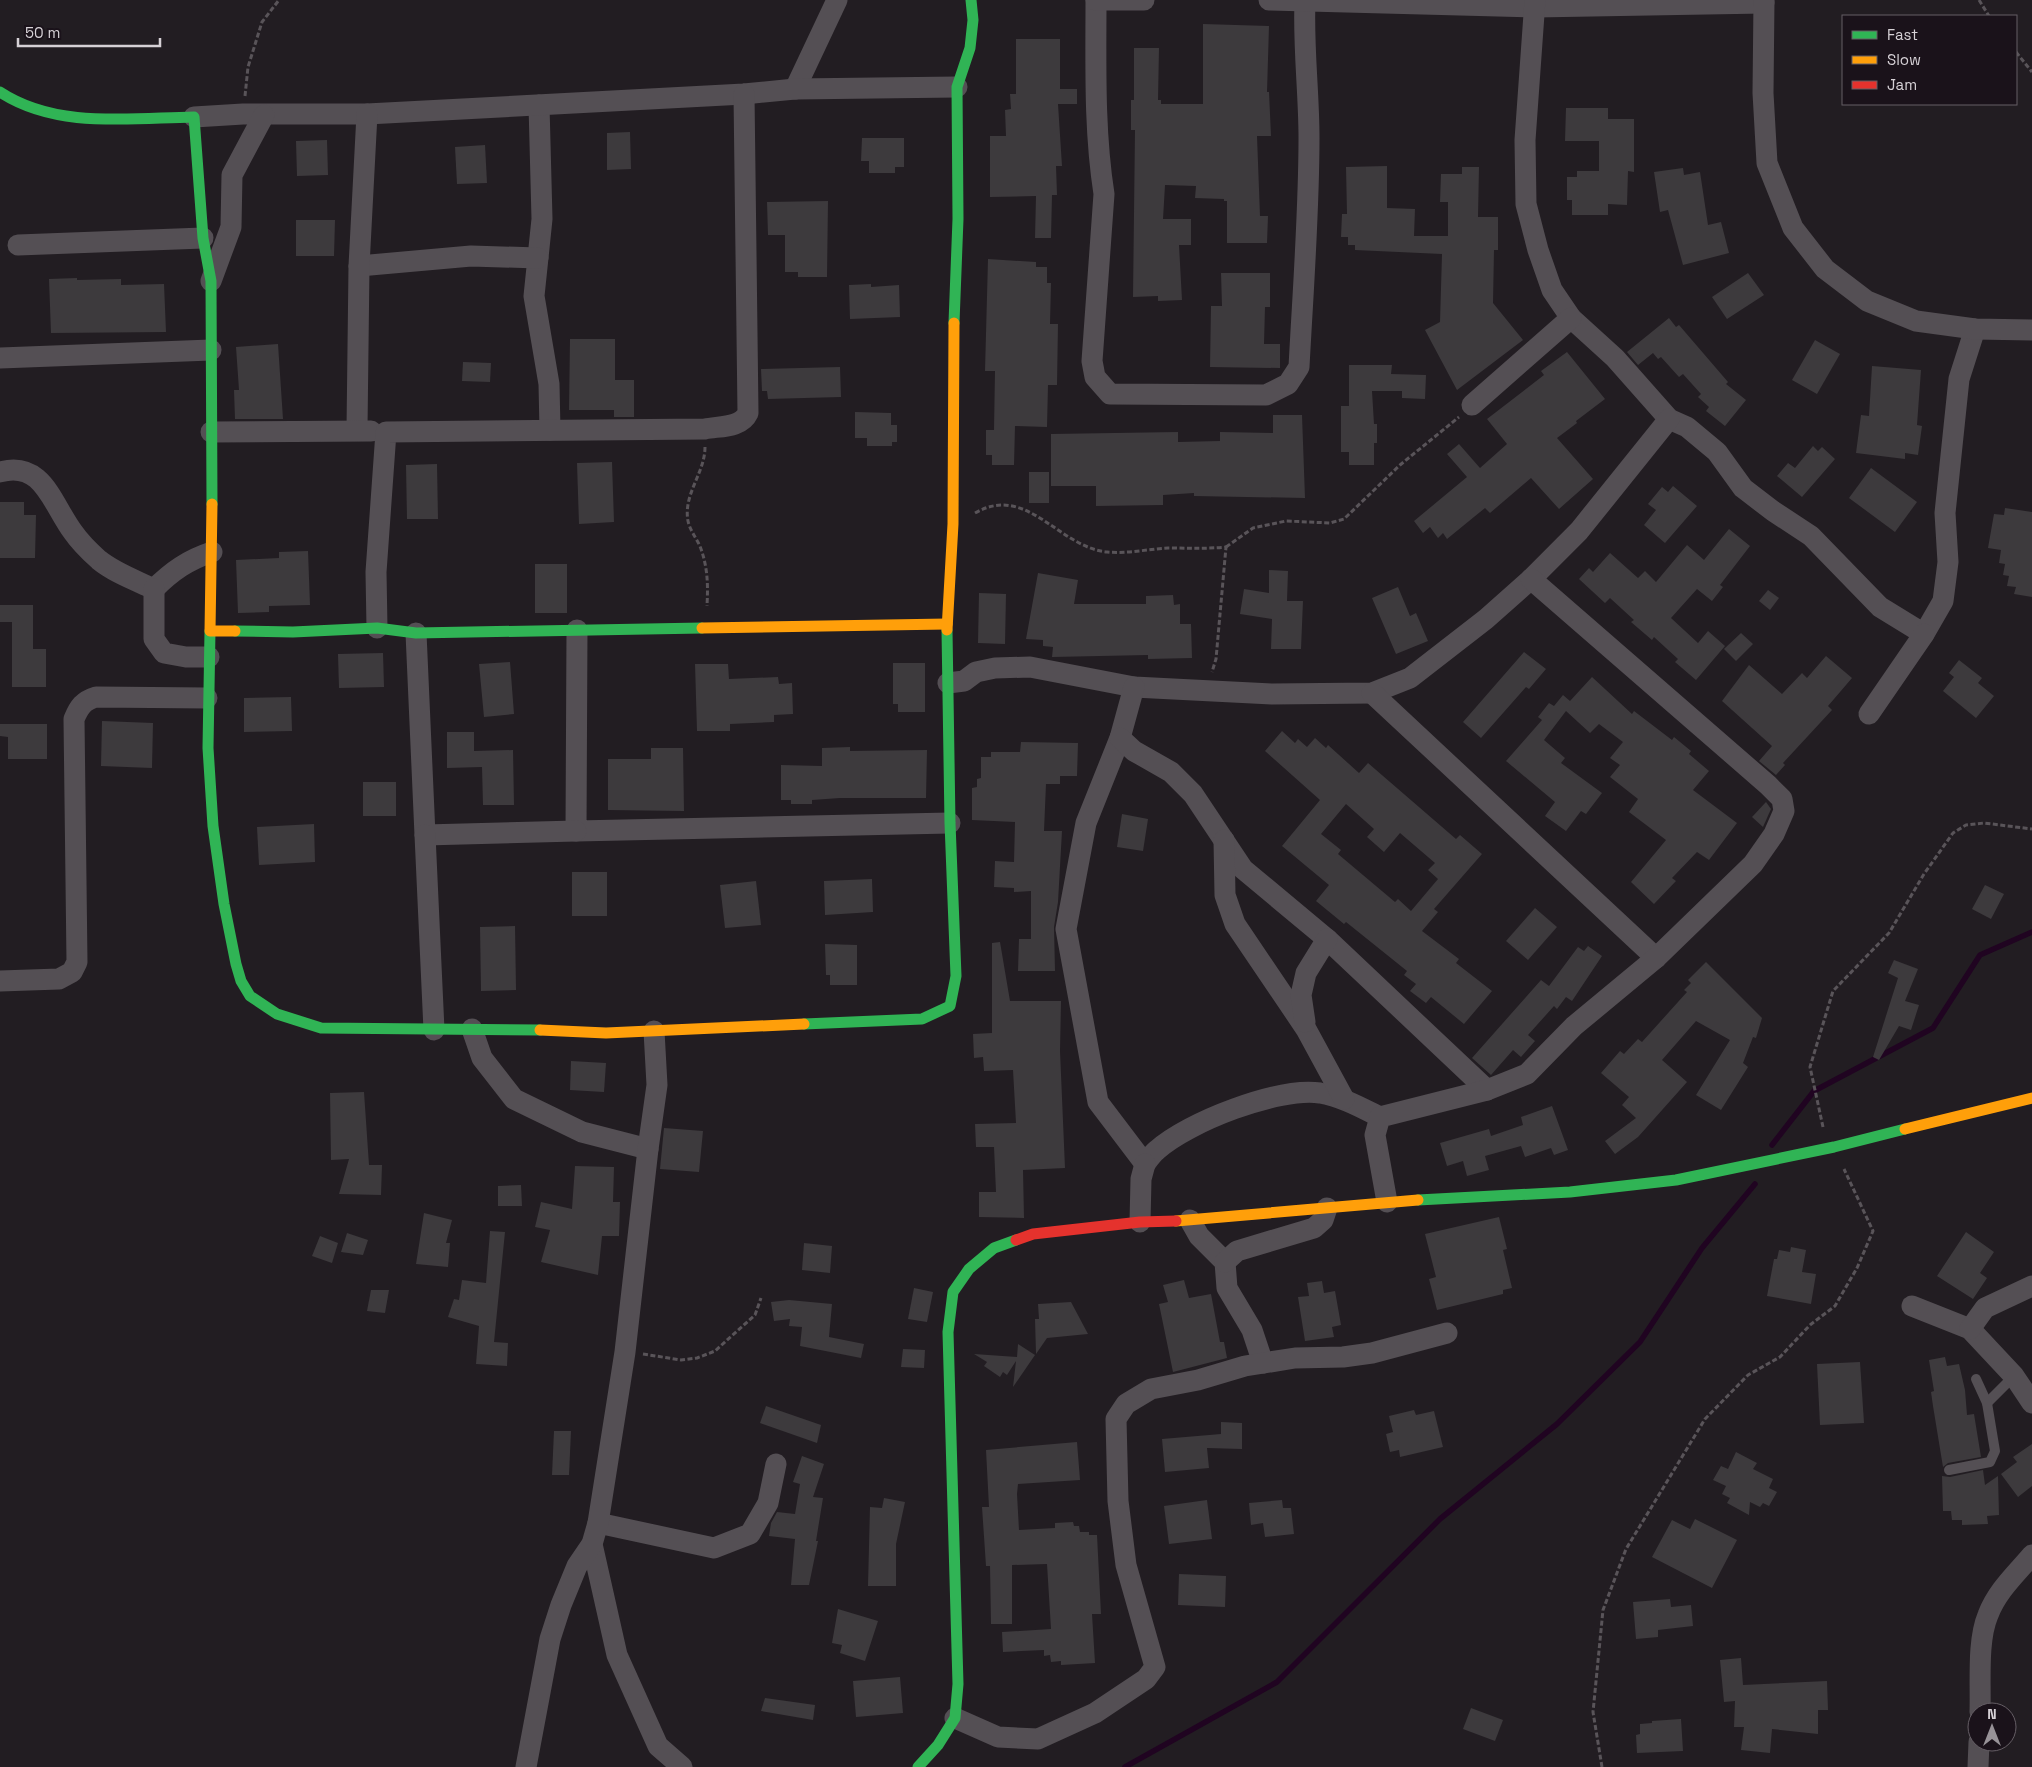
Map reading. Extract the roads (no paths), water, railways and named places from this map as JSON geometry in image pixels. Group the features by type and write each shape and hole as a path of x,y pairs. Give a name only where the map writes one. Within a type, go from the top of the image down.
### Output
{"street":[{"path":"795,89 837,0"},
{"path":"194,117 203,238 211,281 212,552 207,698 211,809 225,915 243,986 262,1007 287,1019 321,1028 472,1029 606,1033 922,1019 950,1006 956,976 950,823 947,624 953,524 954,329 958,219 958,87 970,48 973,20 971,0"},
{"path":"1144,0 1096,0 1096,111 1100,169 1104,194 1092,361 1095,377 1110,394 1266,395 1288,384 1299,367 1309,165 1308,64 1304,26 1305,1"},
{"path":"1269,0 1535,4 1764,2 1763,93 1767,163 1793,228 1825,269 1867,301 1916,321 1975,328 2032,330"},
{"path":"1535,4 1526,131 1526,204 1538,250 1552,290 1571,318 1615,358 1669,419 1687,427 1716,452 1743,488 1811,536 1880,607 1924,634"},
{"path":"0,92 20,104 47,113 88,116 194,117 243,114 264,116 367,114 744,94 795,89 958,87"},
{"path":"211,432 357,429 386,432 705,429 738,423 745,419 748,413 744,94"},
{"path":"539,105 542,218 534,296 549,384 550,430"},
{"path":"357,429 359,266 367,114"},
{"path":"211,281 232,227 232,175 264,116"},
{"path":"18,245 203,238"},
{"path":"359,266 471,256 538,258"},
{"path":"1472,406 1571,318"},
{"path":"1869,714 1924,634 1943,601 1948,562 1945,513 1959,379 1975,328"},
{"path":"0,358 211,350"},
{"path":"948,683 964,681 976,672 995,668 1030,667 1134,687 1207,689 1272,694 1372,693 1410,678 1486,619 1531,580 1579,531 1669,419"},
{"path":"377,628 376,572 386,432"},
{"path":"0,472 11,469 30,473 43,484 73,533 99,560 120,574 154,589"},
{"path":"209,657 186,657 164,653 154,639 154,589 170,572 188,561 212,552"},
{"path":"1140,1222 1141,1179 1144,1164 1157,1149 1214,1117 1245,1105 1275,1096 1318,1093 1344,1099 1380,1117 1488,1090 1527,1074 1574,1026 1656,958 1753,864 1774,834 1784,811 1782,799 1531,580"},
{"path":"210,631 293,632 377,628 416,633 947,624"},
{"path":"576,831 577,630"},
{"path":"416,633 434,1030"},
{"path":"1134,687 1120,738 1086,824 1066,929 1098,1102 1144,1164"},
{"path":"1372,693 1656,958"},
{"path":"0,981 59,979 72,972 77,962 74,719 79,708 87,700 96,697 207,698"},
{"path":"1120,738 1134,751 1171,772 1193,794 1243,869 1327,938 1488,1090"},
{"path":"424,835 950,823"},
{"path":"1224,838 1225,895 1235,924 1306,1029 1344,1099"},
{"path":"1306,1029 1301,995 1302,987 1306,973 1327,938"},
{"path":"472,1029 482,1058 514,1099 582,1132 648,1149"},
{"path":"526,1767 550,1639 560,1605 577,1566 592,1544 598,1523 625,1352 657,1085 654,1031"},
{"path":"918,1767 938,1745 955,1718 959,1647 948,1332 953,1292 969,1269 994,1248 1034,1234 1140,1222 1190,1220 1387,1202 1570,1192 1676,1180 1834,1147 2032,1098"},
{"path":"1380,1117 1376,1135 1387,1202"},
{"path":"1225,1262 1237,1251 1314,1228 1323,1220 1327,1208"},
{"path":"1190,1220 1199,1236 1225,1262 1227,1288 1252,1330 1262,1363"},
{"path":"1970,1329 1985,1308 2032,1286"},
{"path":"1912,1306 1970,1329 2014,1376 2032,1403"},
{"path":"955,1718 998,1737 1038,1739 1095,1713 1146,1679 1155,1667 1126,1565 1118,1501 1116,1419 1126,1404 1151,1389 1198,1380 1262,1363 1372,1353 1447,1333"},
{"path":"598,1523 714,1548 750,1534 768,1504 776,1464"},
{"path":"592,1544 617,1655 658,1746 682,1767"},
{"path":"1980,1702 1982,1646 1987,1616 2002,1590 2032,1555"},
{"path":"1978,1767 1979,1752"}],"lane":[{"path":"1987,1403 2014,1376"},
{"path":"1949,1470 1990,1462 1995,1451 1987,1403 1976,1379"}],"waterway":[{"path":"1772,1145 1814,1091 1933,1028 1980,955 2032,932"},
{"path":"1125,1767 1277,1682 1440,1519 1557,1424 1640,1342 1702,1248 1755,1184"}]}
